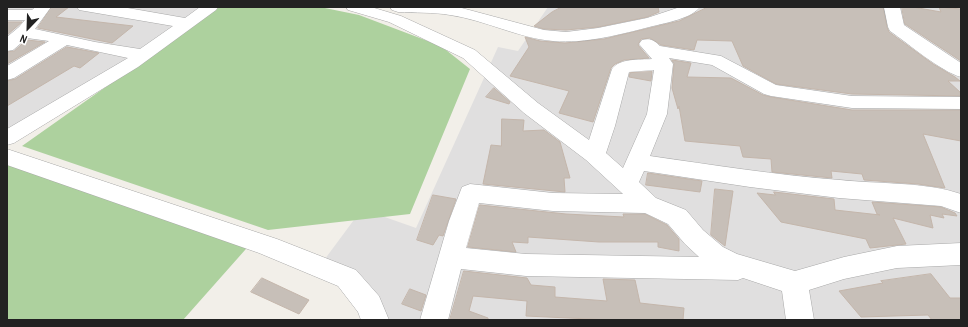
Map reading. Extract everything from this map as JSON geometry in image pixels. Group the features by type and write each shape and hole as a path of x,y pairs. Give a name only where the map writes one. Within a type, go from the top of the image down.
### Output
{"street":[{"path":"85,7 113,8 187,23"},
{"path":"7,138 97,85 143,55 210,7"},
{"path":"354,7 395,19 469,54 530,108 594,154 648,204 677,217 694,237 714,254 730,263 795,283 844,268 897,258 961,254"},
{"path":"398,7 452,10 543,35 558,37 589,36 660,20 692,7"},
{"path":"892,7 896,26 937,56 961,71"},
{"path":"7,15 39,11"},
{"path":"7,46 23,32 39,11"},
{"path":"627,186 656,114 659,57 629,27"},
{"path":"23,32 143,55"},
{"path":"7,74 64,40"},
{"path":"594,154 605,126 621,69 659,57 683,56 715,60 736,70 764,87 778,91 852,102 961,103"},
{"path":"7,157 268,246 347,278 369,305 375,320"},
{"path":"636,162 750,180 943,197 961,204"},
{"path":"434,320 450,258 470,193 553,202 648,204"},
{"path":"450,258 526,266 747,268"},
{"path":"795,283 800,320"}],"shaded area":[{"path":"7,7 203,7 7,140"},
{"path":"548,7 961,7 961,320 378,320 327,276 316,271 362,209 416,228 498,47 518,51"}],"green space":[{"path":"219,7 320,7 359,15 441,46 470,69 410,214 268,230 22,146"},
{"path":"7,158 253,241 183,320 7,320"}],"building":[{"path":"52,7 69,7 56,17 133,26 112,43 38,28"},
{"path":"562,7 658,7 659,12 647,17 598,27 566,30 544,29 534,26 552,12"},
{"path":"708,7 883,7 889,32 933,64 960,81 948,81 961,93 961,96 852,94 776,84 743,66 732,41 697,40 694,50 661,45 650,38 641,39 638,45 649,58 624,60 615,64 611,68 593,122 559,113 569,91 510,76 529,47 525,37 540,41 565,43 604,39 679,21"},
{"path":"902,7 913,7 941,12 939,7 961,9 961,61 905,24"},
{"path":"7,22 22,22 7,35"},
{"path":"27,40 45,42 7,64 7,52 14,51"},
{"path":"67,47 99,53 80,68 74,66 7,106 7,81 15,79"},
{"path":"672,60 691,63 687,77 731,78 763,95 771,97 852,110 961,110 961,141 923,134 945,188 918,184 864,180 862,174 831,171 832,178 772,172 771,159 743,157 740,146 685,141 679,106 678,109 672,88 674,64"},
{"path":"652,72 651,81 629,77 630,73"},
{"path":"494,88 510,102 509,104 486,97"},
{"path":"502,119 524,120 523,131 544,130 560,142 570,178 564,178 565,192 483,184 491,145 501,146"},
{"path":"648,173 702,181 700,192 646,185"},
{"path":"715,189 733,191 725,246 711,235"},
{"path":"774,192 834,199 835,210 880,215 877,214 872,202 941,207 955,213 957,216 942,214 944,218 930,215 933,228 893,218 906,244 870,248 866,239 781,222 757,193 775,195"},
{"path":"433,195 456,199 443,236 439,235 433,245 417,240"},
{"path":"480,205 566,214 624,217 623,214 645,214 667,225 679,239 679,251 658,247 658,242 599,242 528,237 528,243 512,242 516,252 468,247"},
{"path":"464,271 527,278 531,285 555,287 555,297 607,301 603,279 635,280 640,303 684,308 683,320 611,320 526,316 527,301 473,296 469,311 488,318 488,320 450,320"},
{"path":"931,274 950,298 961,298 961,320 932,320 928,315 861,317 839,291 883,283 881,281"},
{"path":"262,278 309,300 299,314 251,292"},
{"path":"410,289 426,295 421,311 402,304"}]}
